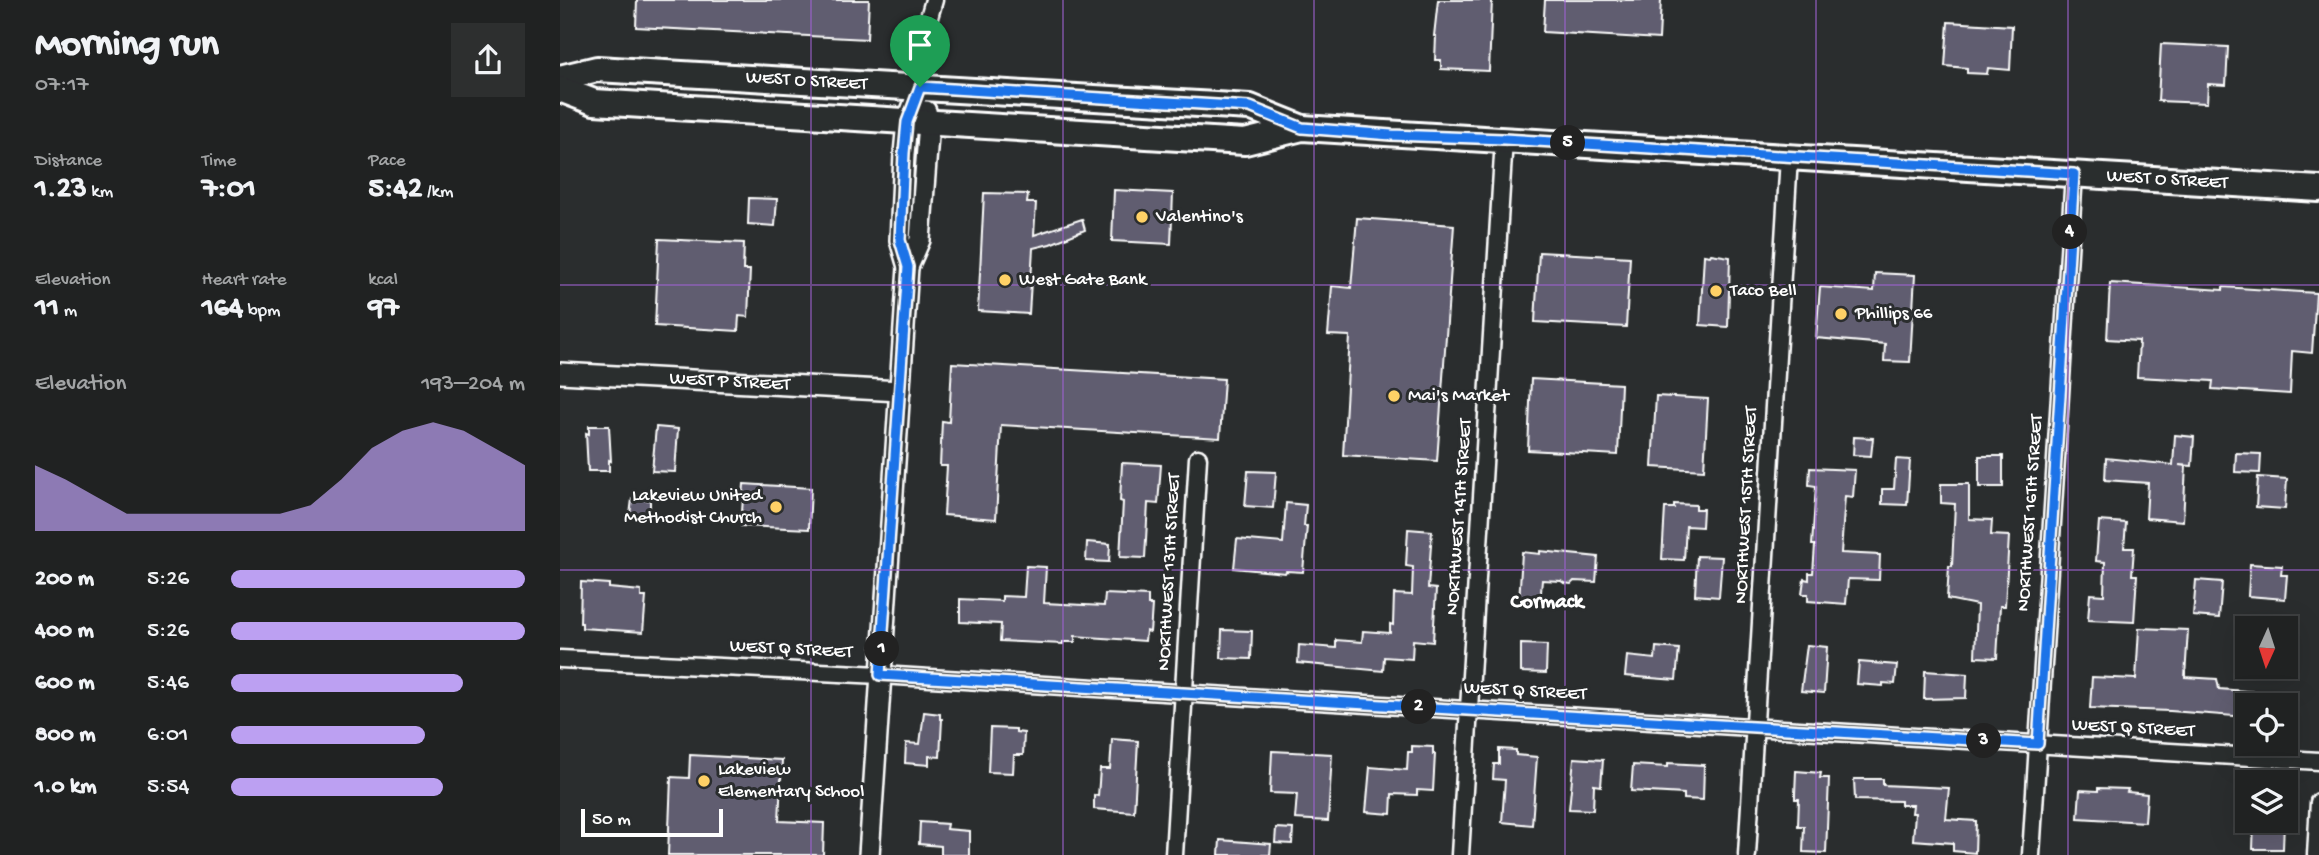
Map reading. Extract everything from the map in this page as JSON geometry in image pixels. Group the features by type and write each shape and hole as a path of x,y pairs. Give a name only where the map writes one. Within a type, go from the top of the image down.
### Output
{"main road":[{"name":"WEST O STREET","path":"560,78 597,69 1250,107 1302,128 1391,135 1504,139 2319,189"},
{"name":"WEST O STREET","path":"560,89 594,102 1245,142 1302,128"}],"street":[{"path":"869,855 908,267 920,240 918,123 923,38 934,0"},
{"name":"NORTHWEST 14TH STREET","path":"1460,855 1504,139"},
{"name":"NORTHWEST 15TH STREET","path":"1746,855 1789,157"},
{"name":"NORTHWEST 16TH STREET","path":"2031,855 2074,174"},
{"name":"WEST P STREET","path":"560,373 900,391"},
{"name":"NORTHWEST 13TH STREET","path":"1174,855 1198,458"},
{"name":"WEST Q STREET","path":"560,659 880,675 2319,761"},
{"path":"2316,855 2319,802"}],"building":[{"path":"637,0 869,0 867,39 636,27"},
{"path":"1438,0 1492,0 1489,71 1441,69 1441,60 1435,60 1434,36"},
{"path":"1545,0 1661,0 1659,39 1543,32"},
{"path":"1948,22 2012,26 2010,70 1988,68 1987,74 1967,73 1967,68 1945,66"},
{"path":"2161,44 2228,47 2226,85 2208,84 2207,103 2158,101"},
{"name":"Valentino's","path":"1114,190 1173,193 1171,244 1112,241"},
{"name":"West Gate Bank","path":"984,193 1028,194 1027,203 1036,203 1034,235 1082,219 1085,230 1033,248 1029,314 978,311"},
{"path":"749,198 777,199 775,226 748,224"},
{"name":"Mai's Market","path":"1357,218 1454,225 1437,461 1343,455 1350,336 1328,335 1332,286 1351,288"},
{"path":"659,239 744,243 743,270 750,270 748,317 739,316 738,331 655,326"},
{"path":"1539,252 1630,257 1626,327 1535,322"},
{"name":"Taco Bell","path":"1704,255 1730,257 1728,327 1700,325"},
{"path":"1875,273 1915,275 1910,362 1884,361 1885,344 1816,338 1820,287 1874,291"},
{"path":"2110,283 2316,293 2312,353 2292,351 2290,394 2212,389 2213,381 2137,377 2139,341 2107,339"},
{"path":"952,363 1224,379 1220,438 1001,425 996,519 944,515 947,466 940,466 942,421 949,422"},
{"path":"1531,379 1621,384 1618,455 1528,450"},
{"path":"1656,396 1708,399 1704,470 1652,467"},
{"path":"589,426 609,426 609,471 588,471 586,433 589,434"},
{"path":"656,427 678,429 675,472 652,471"},
{"path":"2175,435 2194,437 2192,466 2179,465 2186,466 2183,521 2146,518 2148,483 2105,480 2106,458 2173,465"},
{"path":"1854,437 1873,438 1871,456 1853,455"},
{"path":"2236,453 2261,454 2260,473 2235,472"},
{"path":"1979,456 2003,456 2003,487 1979,487"},
{"path":"1896,459 1910,460 1907,505 1882,504 1882,489 1894,489"},
{"path":"1122,463 1161,465 1158,504 1148,503 1145,558 1120,557"},
{"path":"1810,468 1855,470 1853,497 1845,496 1841,553 1880,555 1879,580 1848,579 1846,604 1808,601 1808,594 1802,594 1804,579 1809,580 1809,573 1813,573 1815,545 1812,545 1816,486 1809,485"},
{"path":"1248,471 1276,472 1273,508 1245,506"},
{"path":"2258,477 2287,479 2285,509 2256,507"},
{"name":"Lakeview United Methodist Church","path":"744,484 811,488 809,529 741,526"},
{"path":"1941,484 1969,484 1969,519 1992,520 1991,535 2009,536 2005,606 2000,606 1997,658 1975,657 1977,605 1947,599 1949,566 1952,566 1955,504 1941,503"},
{"path":"632,499 650,500 650,516 630,515"},
{"path":"1286,503 1306,505 1303,572 1234,568 1237,539 1283,543"},
{"path":"1674,504 1696,505 1696,509 1703,509 1702,527 1686,526 1684,560 1662,559 1665,508 1674,508"},
{"path":"2099,521 2126,523 2124,548 2134,548 2132,575 2137,575 2134,622 2088,620 2090,594 2104,595 2105,562 2096,561"},
{"path":"1408,529 1432,531 1428,588 1436,589 1433,642 1413,640 1412,659 1384,657 1383,671 1298,663 1299,645 1336,648 1336,640 1362,642 1363,631 1390,633 1390,624 1393,625 1394,594 1412,595 1413,567 1406,566"},
{"path":"1087,542 1110,544 1109,562 1086,561"},
{"path":"1540,551 1598,557 1596,582 1574,581 1571,584 1542,580 1540,604 1519,603 1522,552 1540,554"},
{"path":"1697,556 1722,557 1719,597 1695,595"},
{"path":"2250,564 2282,566 2281,575 2287,575 2285,599 2248,596"},
{"path":"1026,566 1046,567 1044,603 1104,606 1105,594 1148,596 1148,605 1152,605 1151,620 1150,632 1146,631 1145,641 1075,636 1075,642 1063,644 1000,641 1001,624 960,622 960,599 1002,601 1002,596 1024,597"},
{"path":"2196,580 2222,582 2219,618 2193,616"},
{"path":"581,582 609,584 609,588 641,591 641,597 646,597 643,632 582,628"},
{"path":"2139,628 2188,630 2185,677 2217,679 2219,689 2272,693 2235,693 2235,716 2090,708 2092,677 2136,679"},
{"path":"1222,630 1252,631 1251,659 1221,658"},
{"path":"1521,644 1547,645 1546,673 1521,672"},
{"path":"1807,645 1827,647 1824,693 1801,691"},
{"path":"1656,647 1679,649 1676,680 1625,676 1627,656 1655,659"},
{"path":"1859,662 1897,665 1895,684 1857,684"},
{"path":"1925,671 1967,674 1966,698 1924,699"},
{"path":"924,712 940,714 942,719 940,757 929,756 929,765 905,763 906,743 920,744"},
{"path":"990,728 1016,729 1016,732 1024,733 1023,755 1014,755 1013,773 988,772"},
{"path":"1112,739 1138,741 1134,812 1094,809 1100,769 1110,769"},
{"path":"1412,746 1433,747 1433,791 1417,790 1417,795 1392,794 1391,814 1366,812 1370,767 1407,770 1408,752 1412,752"},
{"path":"1499,749 1516,750 1516,755 1537,757 1532,825 1502,822 1505,780 1493,779 1494,764 1499,764"},
{"path":"1272,751 1332,754 1328,821 1295,819 1297,794 1270,793"},
{"name":"Lakeview Elementary School","path":"690,755 782,760 779,821 824,823 823,855 668,855 671,777 689,778"},
{"path":"1574,758 1603,760 1601,786 1594,785 1593,810 1569,809"},
{"path":"1668,763 1704,765 1703,800 1684,799 1684,794 1631,791 1633,765 1668,767"},
{"path":"1796,771 1821,773 1820,778 1829,778 1826,853 1803,852 1804,826 1798,826 1799,799 1795,799"},
{"path":"1854,779 1883,779 1883,785 1949,788 1946,819 1976,821 1975,853 1953,851 1953,843 1913,840 1913,805 1901,805 1901,801 1855,800"},
{"path":"2098,788 2128,789 2127,792 2147,794 2145,822 2078,818 2080,790 2098,791"},
{"path":"920,822 947,824 946,829 969,831 969,855 941,855 941,846 919,844"},
{"path":"1276,828 1293,829 1292,844 1275,843"},
{"path":"2254,833 2284,833 2283,849 2253,849"},
{"path":"1220,840 1271,844 1270,855 1219,855"}],"place":[{"name":"Valentino's","path":"1142,217"},
{"name":"West Gate Bank","path":"1005,280"},
{"name":"Taco Bell","path":"1716,291"},
{"name":"Phillips 66","path":"1841,314"},
{"name":"Mai's Market","path":"1394,396"},
{"name":"Lakeview United Methodist Church","path":"776,507"},
{"name":"Lakeview Elementary School","path":"704,781"}],"district":[{"name":"Cormack","path":"1547,603"}],"route":[{"path":"920,87 1250,107 1302,128 1391,135 1504,139 2074,174 2038,744 880,675 908,267 900,240 904,153 907,122 920,87"}]}
